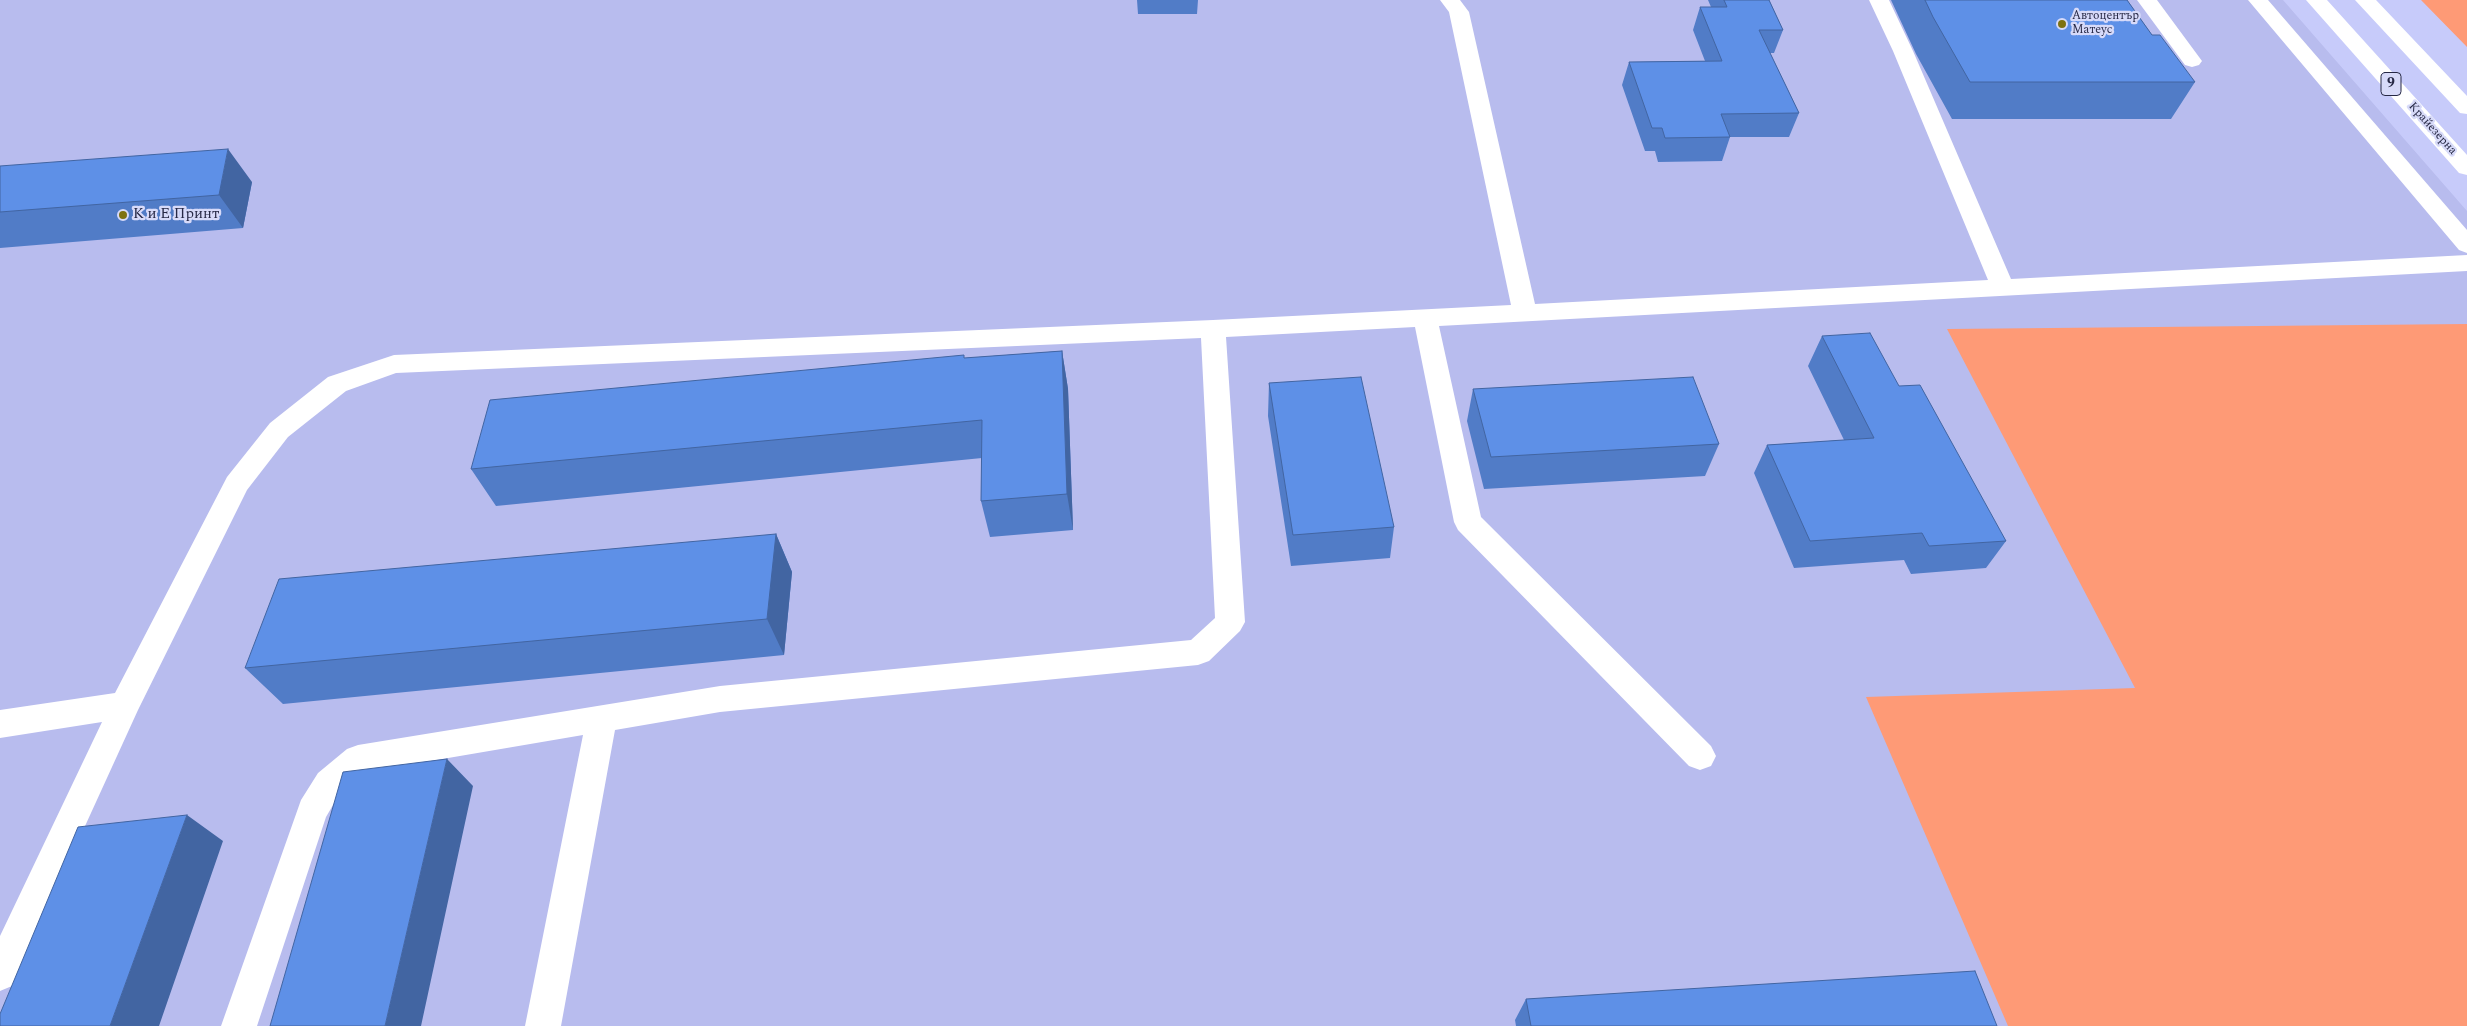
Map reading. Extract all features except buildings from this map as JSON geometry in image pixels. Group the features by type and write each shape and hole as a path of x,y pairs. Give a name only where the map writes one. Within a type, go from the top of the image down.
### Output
{"main road":[{"path":"1450,0 1459,12 1525,312"},
{"path":"1879,0 1903,50 1951,168 2003,287"},
{"path":"2148,0 2192,61"},
{"path":"2258,0 2467,245"},
{"name":"Крайезерна","path":"2316,0 2467,168"},
{"path":"2365,0 2467,108"},
{"path":"0,974 125,705 237,484 279,430 337,384 386,367 404,364 1213,329 2467,263"},
{"path":"1426,318 1468,522 1700,756"},
{"path":"239,1026 312,810 329,783 358,759 720,699 1198,652 1230,622 1213,329"},
{"path":"0,724 125,705"},
{"path":"543,1026 601,720"}],"shaded area":[{"path":"0,0 2283,0 2467,211 2467,1026 0,1026"},
{"path":"2421,0 2467,0 2467,47"},
{"path":"2467,324 2467,1026 2008,1026 1866,697 2135,688 1947,329"}],"place":[{"name":"Автоцентър Матеус","path":"2062,24"},
{"name":"К и Е Принт","path":"123,215"}]}
